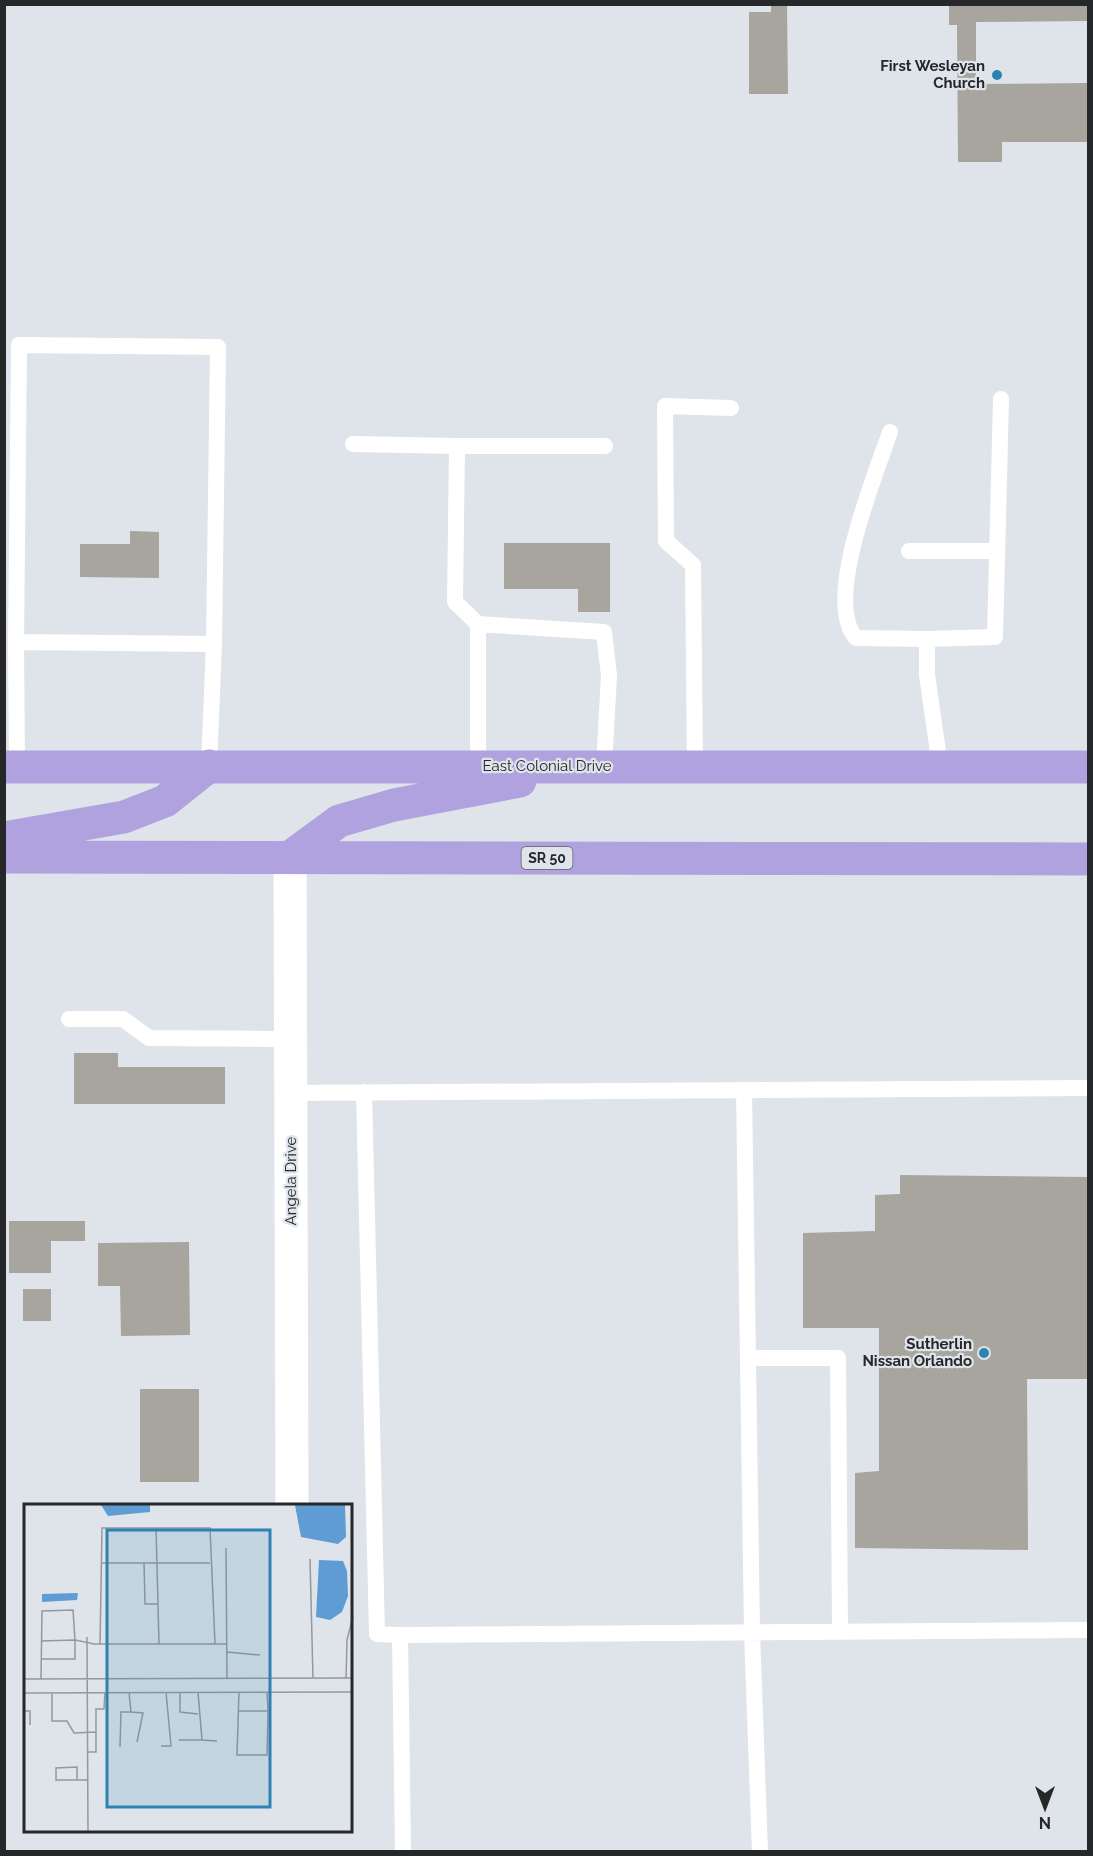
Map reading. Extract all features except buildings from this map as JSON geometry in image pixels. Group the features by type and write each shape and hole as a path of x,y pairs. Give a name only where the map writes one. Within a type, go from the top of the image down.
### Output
{"highway":[{"path":"4,838 124,817 165,801 209,766"},
{"path":"291,857 339,821 394,805 604,766"},
{"name":"East Colonial Drive","path":"11,767 1089,767"},
{"name":"SR 50","path":"4,857 1089,859"}],"street":[{"name":"Angela Drive","path":"291,857 292,1504"}],"lane":[{"path":"11,767 16,642 19,345 218,347 214,644 209,766"},
{"path":"890,432 851,548 846,600 850,631 856,638 995,637 1001,399"},
{"path":"695,766 693,565 666,541 665,406 731,408"},
{"path":"353,444 605,446"},
{"path":"456,446 455,602 478,624 604,632 609,676 604,766"},
{"path":"909,551 997,551"},
{"path":"478,624 476,660 478,766"},
{"path":"927,639 927,675 940,766"},
{"path":"16,642 214,644"},
{"path":"69,1018 123,1019 148,1038 291,1039"},
{"path":"291,1093 1089,1088"},
{"path":"744,1090 752,1632 760,1851"},
{"path":"364,1092 377,1634 1089,1630"},
{"path":"748,1358 838,1358 840,1632"},
{"path":"400,1635 403,1851"}],"place":[{"name":"First Wesleyan Church","path":"997,75"},
{"name":"Sutherlin Nissan Orlando","path":"984,1353"}]}
